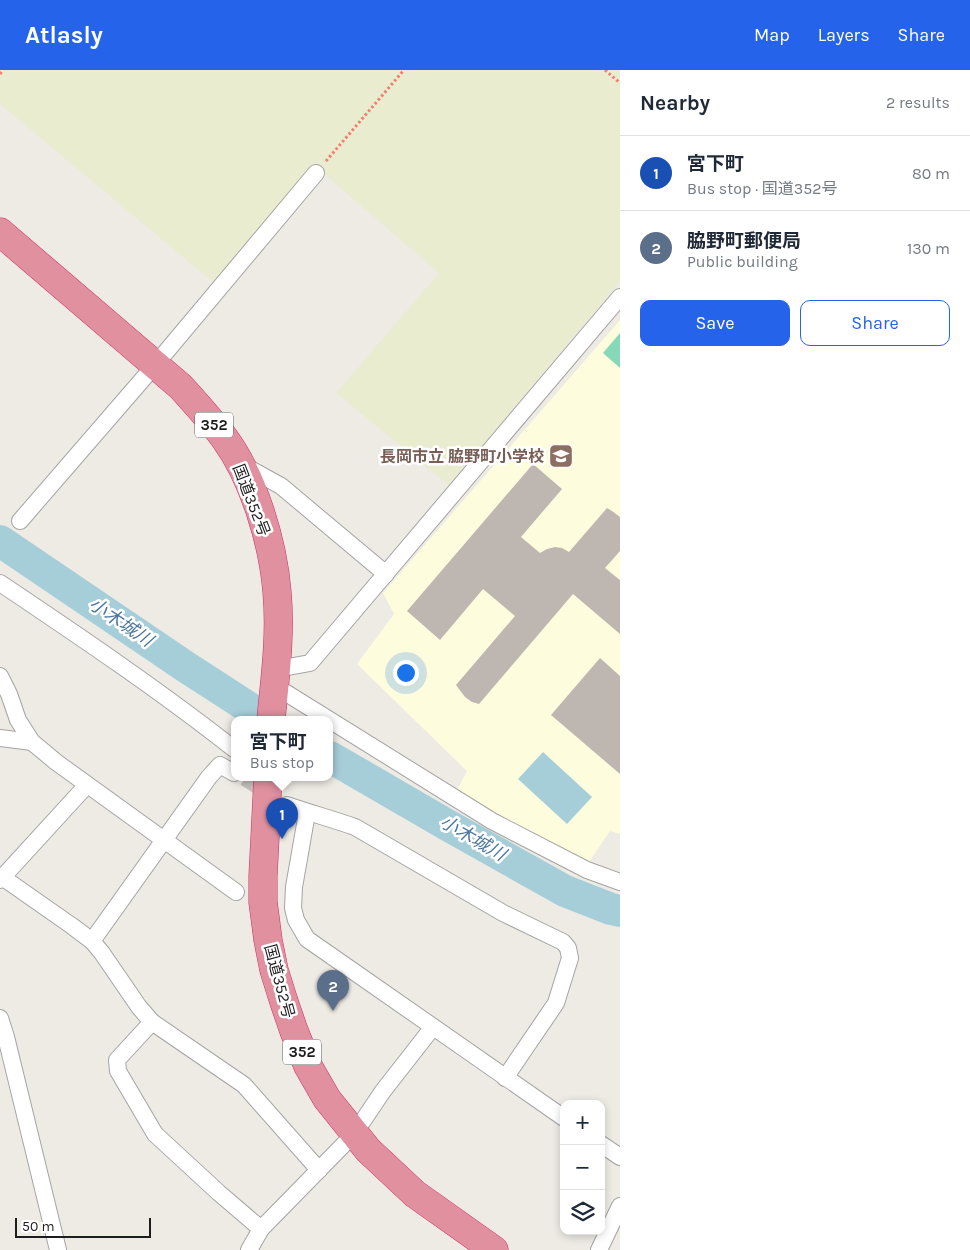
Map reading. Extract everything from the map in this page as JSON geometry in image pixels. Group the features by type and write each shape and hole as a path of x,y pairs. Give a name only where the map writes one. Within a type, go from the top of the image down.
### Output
{"highway":[{"name":"国道352号","path":"0,232 181,387 226,440 252,490 273,560 278,592 274,694"},
{"name":"国道352号","path":"268,781 263,902 268,940 274,970 294,1031 308,1066 327,1099 368,1150 415,1194 480,1246"}],"street":[{"path":"20,521 155,365 316,173"},
{"path":"312,716 274,694 310,663 620,297"},
{"path":"240,464 282,486 386,574"},
{"path":"0,583 194,717 231,746"},
{"path":"0,676 9,694 18,720 32,742 87,785 236,892"},
{"path":"333,728 492,821 587,870 620,882"},
{"path":"0,738 32,742"},
{"path":"92,941 209,778 220,765 231,771"},
{"path":"87,785 1,879 92,941 139,1008 152,1022 244,1085 319,1170"},
{"path":"287,805 355,827 503,914 556,938 568,948 570,958 556,1003 504,1078"},
{"path":"307,812 294,887 293,908 299,938 433,1026 504,1078 560,1115"},
{"path":"0,1018 58,1250"},
{"path":"152,1022 117,1060 118,1071 154,1134 261,1229"},
{"path":"248,1250 261,1229 354,1134 383,1091 433,1026"},
{"path":"602,1145 620,1157"},
{"path":"599,1250 620,1206"}],"path":[{"path":"0,74 3,70"},
{"path":"316,173 404,70"},
{"path":"605,70 620,83"}],"shaded area":[{"path":"0,70 620,70 620,281 449,485 336,393 439,273 316,167 214,283 0,104"},
{"name":"長岡市立 脇野町小学校","path":"620,320 620,834 610,831 589,862 540,840 457,790 467,771 357,664 394,614 383,593"}],"green space":[{"path":"620,333 620,368 603,353"}],"water":[{"path":"543,752 592,797 567,824 518,779"}],"building":[{"path":"533,464 562,489 521,537 540,553 555,547 569,552 607,508 620,517 620,551 605,568 620,580 620,634 573,594 479,704 465,697 456,685 515,616 483,589 440,640 407,611"},
{"path":"600,658 620,676 620,774 551,715"}],"waterway":[{"name":"小木城川","path":"0,541 262,716"},
{"name":"小木城川","path":"333,759 565,891 620,911"}],"tunnel":[{"path":"250,781 273,796"}],"place":[{"name":"長岡市立 脇野町小学校","path":"561,456"},
{"name":"宮下町","path":"282,839"},
{"name":"脇野町郵便局","path":"333,1011"}]}
